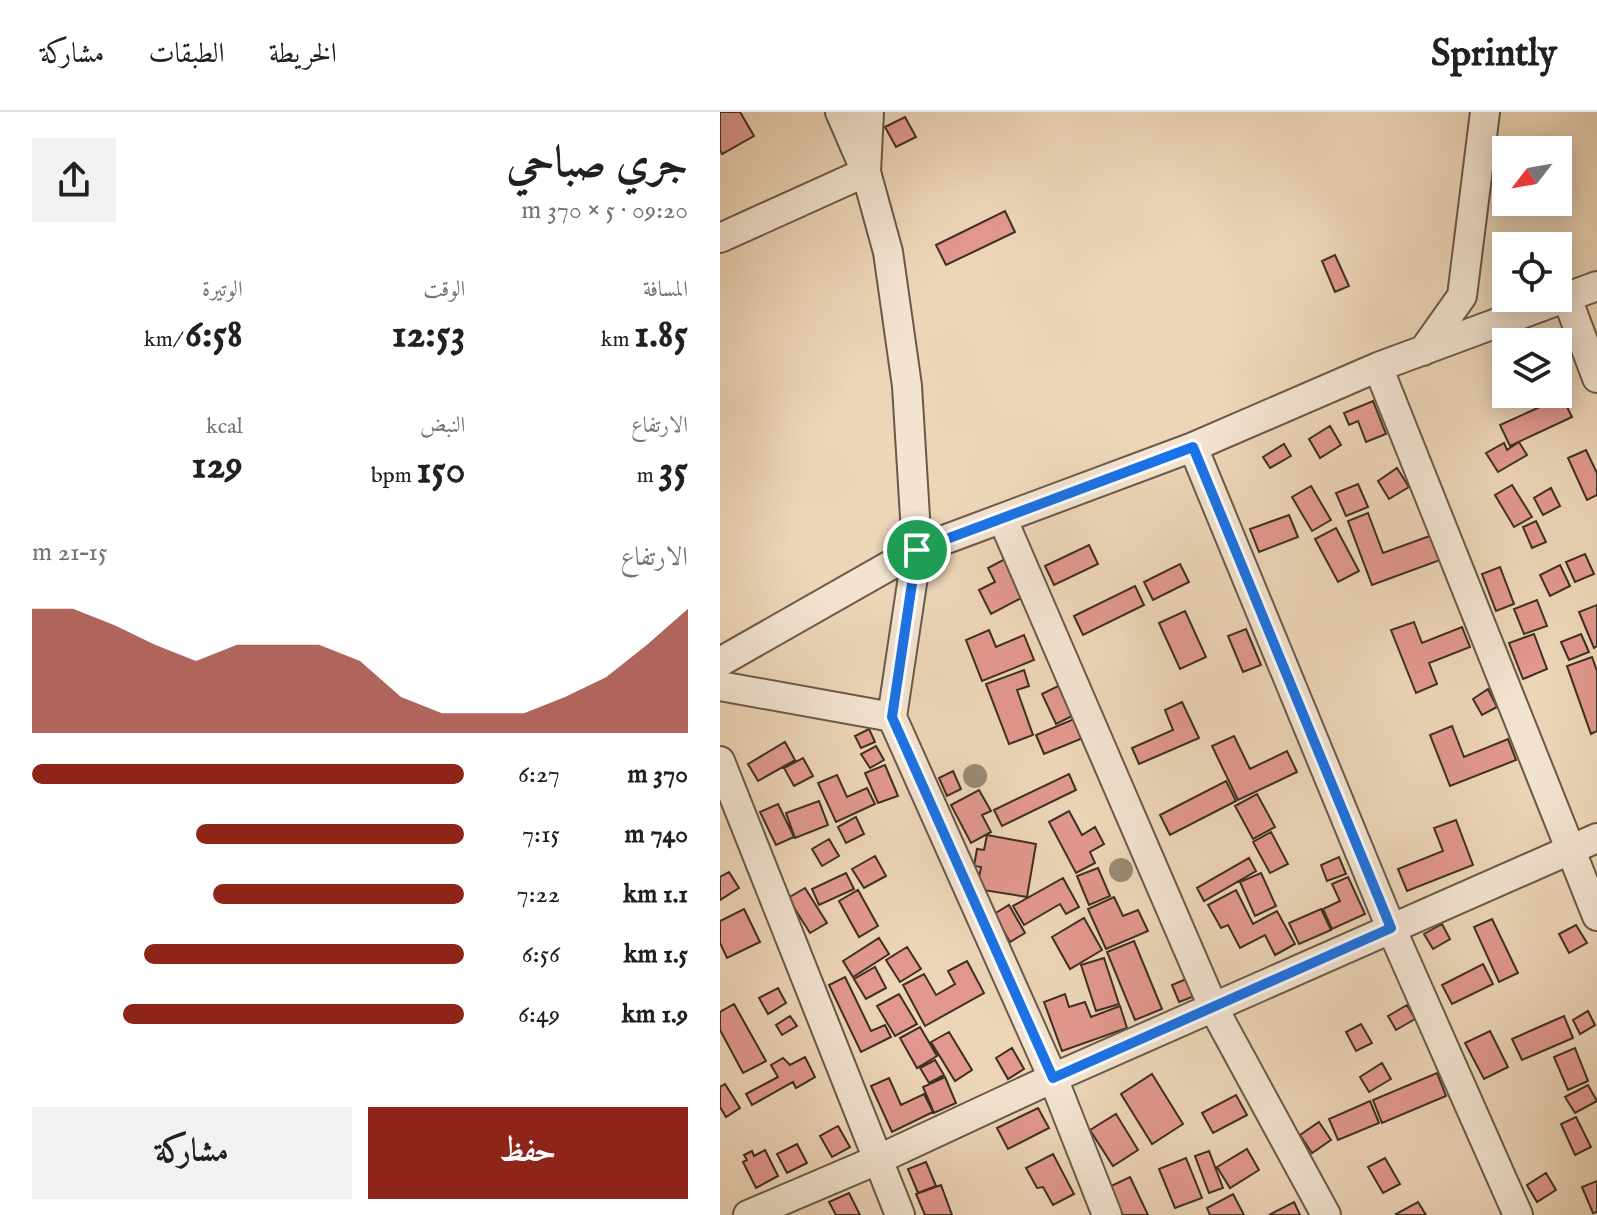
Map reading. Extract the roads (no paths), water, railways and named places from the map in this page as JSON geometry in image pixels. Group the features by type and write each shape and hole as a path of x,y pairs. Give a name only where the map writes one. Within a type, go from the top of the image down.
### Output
{"street":[{"path":"840,112 866,172 888,252 907,386 917,550 892,717 1053,1078 1107,1215"},
{"path":"866,172 869,112"},
{"path":"1423,351 1462,296 1485,112"},
{"path":"720,238 866,172"},
{"path":"1572,296 1597,286"},
{"path":"1572,311 1597,378"},
{"path":"720,662 917,550 1193,447 1378,367 1529,312"},
{"path":"1378,367 1597,916"},
{"path":"1193,447 1391,928 1518,1215"},
{"path":"1003,520 1214,1009 1326,1215"},
{"path":"720,686 892,717"},
{"path":"720,761 900,1215"},
{"path":"748,1215 1597,838"}]}
